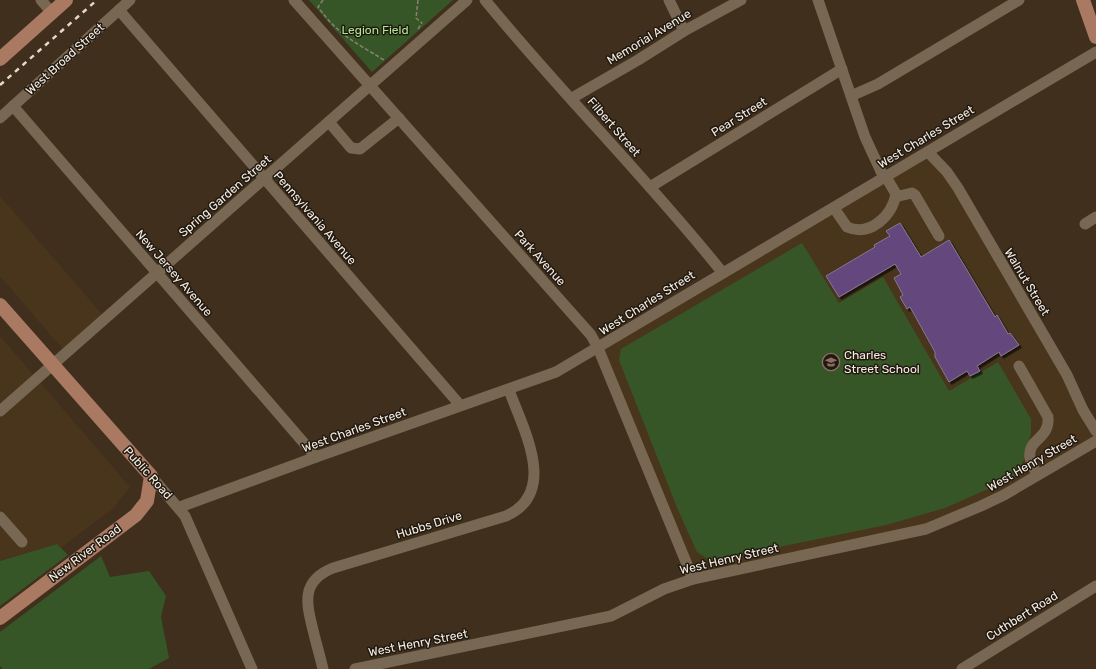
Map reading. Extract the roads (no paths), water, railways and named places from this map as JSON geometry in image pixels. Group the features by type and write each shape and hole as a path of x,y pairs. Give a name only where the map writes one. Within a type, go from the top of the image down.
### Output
{"main road":[{"path":"0,59 66,0"},
{"path":"1083,0 1096,37"},
{"name":"Public Road","path":"0,305 151,476"},
{"name":"New River Road","path":"0,618 136,515 147,500 151,476"}],"street":[{"path":"41,0 52,13"},
{"name":"West Broad Street","path":"0,118 130,0"},
{"name":"Park Avenue","path":"294,0 591,335 598,348 693,579"},
{"name":"Spring Garden Street","path":"0,411 158,274 467,0"},
{"name":"Filbert Street","path":"485,0 512,33 572,98 650,187 722,272"},
{"path":"669,0 684,31"},
{"name":"Memorial Avenue","path":"572,98 638,60 684,31 741,0"},
{"path":"818,0 871,154 896,194 899,196 912,193 915,195 939,236"},
{"path":"851,96 878,84 1019,0"},
{"name":"Pennsylvania Avenue","path":"119,10 460,406"},
{"name":"West Charles Street","path":"180,507 556,372 722,272 885,178 1015,98 1096,52"},
{"name":"Pear Street","path":"650,187 842,69"},
{"name":"New Jersey Avenue","path":"13,106 316,457"},
{"path":"329,122 351,148 360,149 399,118"},
{"name":"Walnut Street","path":"928,152 947,172 958,188 1067,375 1083,410 1096,431"},
{"path":"834,208 846,227 861,230 870,227 891,212 896,194"},
{"path":"1085,224 1096,217"},
{"path":"1019,366 1048,417 1049,426 1045,434 1034,443 1030,450 1030,458 1038,475"},
{"name":"Hubbs Drive","path":"323,669 307,601 310,586 317,577 333,568 506,516 518,511 525,504 533,486 534,467 532,455 509,390"},
{"name":"West Henry Street","path":"355,669 611,616 664,589 693,579 926,529 981,506 1096,441"},
{"name":"Public Road","path":"151,476 180,507 193,532 252,669"},
{"path":"0,517 22,542"},
{"name":"Cuthbert Road","path":"962,669 1096,586"}],"railway":[{"path":"0,85 97,0"}],"place":[{"name":"Charles Street School","path":"831,362"}],"park label":[{"name":"Legion Field","path":"375,30"}]}
